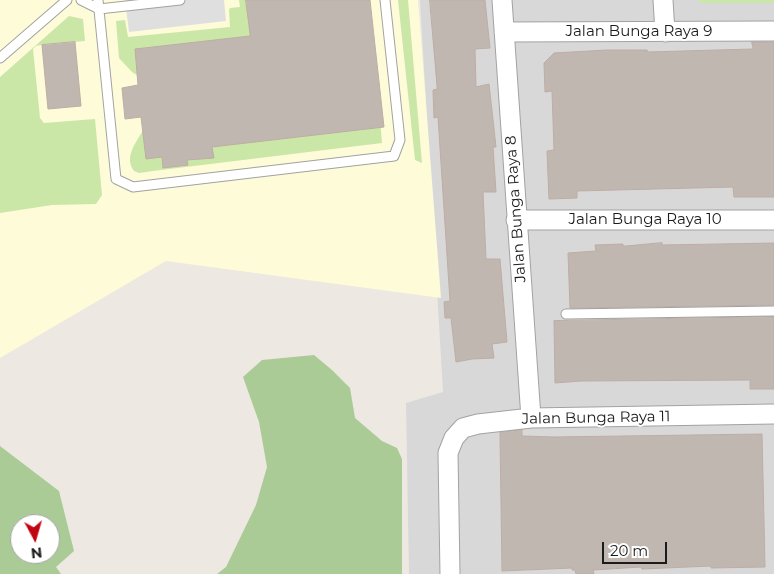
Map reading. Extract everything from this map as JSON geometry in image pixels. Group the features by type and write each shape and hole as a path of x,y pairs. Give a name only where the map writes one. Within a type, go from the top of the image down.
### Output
{"street":[{"name":"Jalan Bunga Raya 8","path":"502,0 531,418"},
{"path":"663,0 665,32"},
{"name":"Jalan Bunga Raya 9","path":"504,32 774,31"},
{"name":"Jalan Bunga Raya 10","path":"516,220 774,220"},
{"name":"Jalan Bunga Raya 11","path":"450,574 448,452 454,438 463,428 478,424 531,418 774,414"}],"lane":[{"path":"0,58 67,0"},
{"path":"81,0 99,5 180,0"},
{"path":"99,5 116,179 133,187 394,156 400,140 385,0"},
{"path":"566,314 774,310"}],"shaded area":[{"path":"0,0 418,0 441,298 166,261 0,358"},
{"path":"125,0 224,0 226,21 129,32"},
{"path":"420,0 774,0 774,574 409,574 406,403 443,392"}],"green space":[{"path":"239,0 370,0 382,143 139,173 134,171 130,160 131,154 144,128 145,118 140,77 132,72 119,58 116,21 125,20 128,37 230,27 229,10 230,8 240,7"},
{"path":"398,0 408,0 422,163 415,160"},
{"path":"698,0 774,0 774,3 702,3"},
{"path":"69,16 83,19 85,41 41,45 33,49 40,118 44,123 95,119 102,195 96,204 52,205 0,213 0,77"},
{"path":"314,355 350,388 355,418 382,441 397,448 402,459 402,574 217,574 226,567 256,505 267,467 259,422 243,377 262,360"},
{"path":"0,446 59,491 74,551 60,563 60,514 10,514 10,564 59,564 56,567 61,574 0,574"}],"building":[{"path":"246,0 370,0 384,127 212,147 214,158 187,160 188,165 163,168 162,157 146,159 141,117 125,119 122,88 138,85 135,49 250,36"},
{"path":"430,0 485,0 490,48 475,49 476,87 489,84 496,147 493,147 496,192 483,192 486,259 500,259 507,342 492,344 494,358 456,362 451,318 445,318 444,302 450,301 438,117 434,118 433,90 437,89"},
{"path":"75,42 81,106 48,109 42,45"},
{"path":"752,42 774,42 774,197 734,197 733,187 577,191 577,198 549,199 547,151 554,150 552,91 545,92 544,63 554,53 607,50 647,50 648,52 753,49"},
{"path":"662,243 662,245 774,243 774,305 570,308 568,253 596,251 595,245 623,244 623,246"},
{"path":"774,317 774,389 750,389 750,380 581,381 555,383 554,321"},
{"path":"522,430 522,436 554,437 762,434 765,567 711,568 711,566 642,569 641,567 593,570 594,574 576,574 572,568 502,571 500,433"}]}
